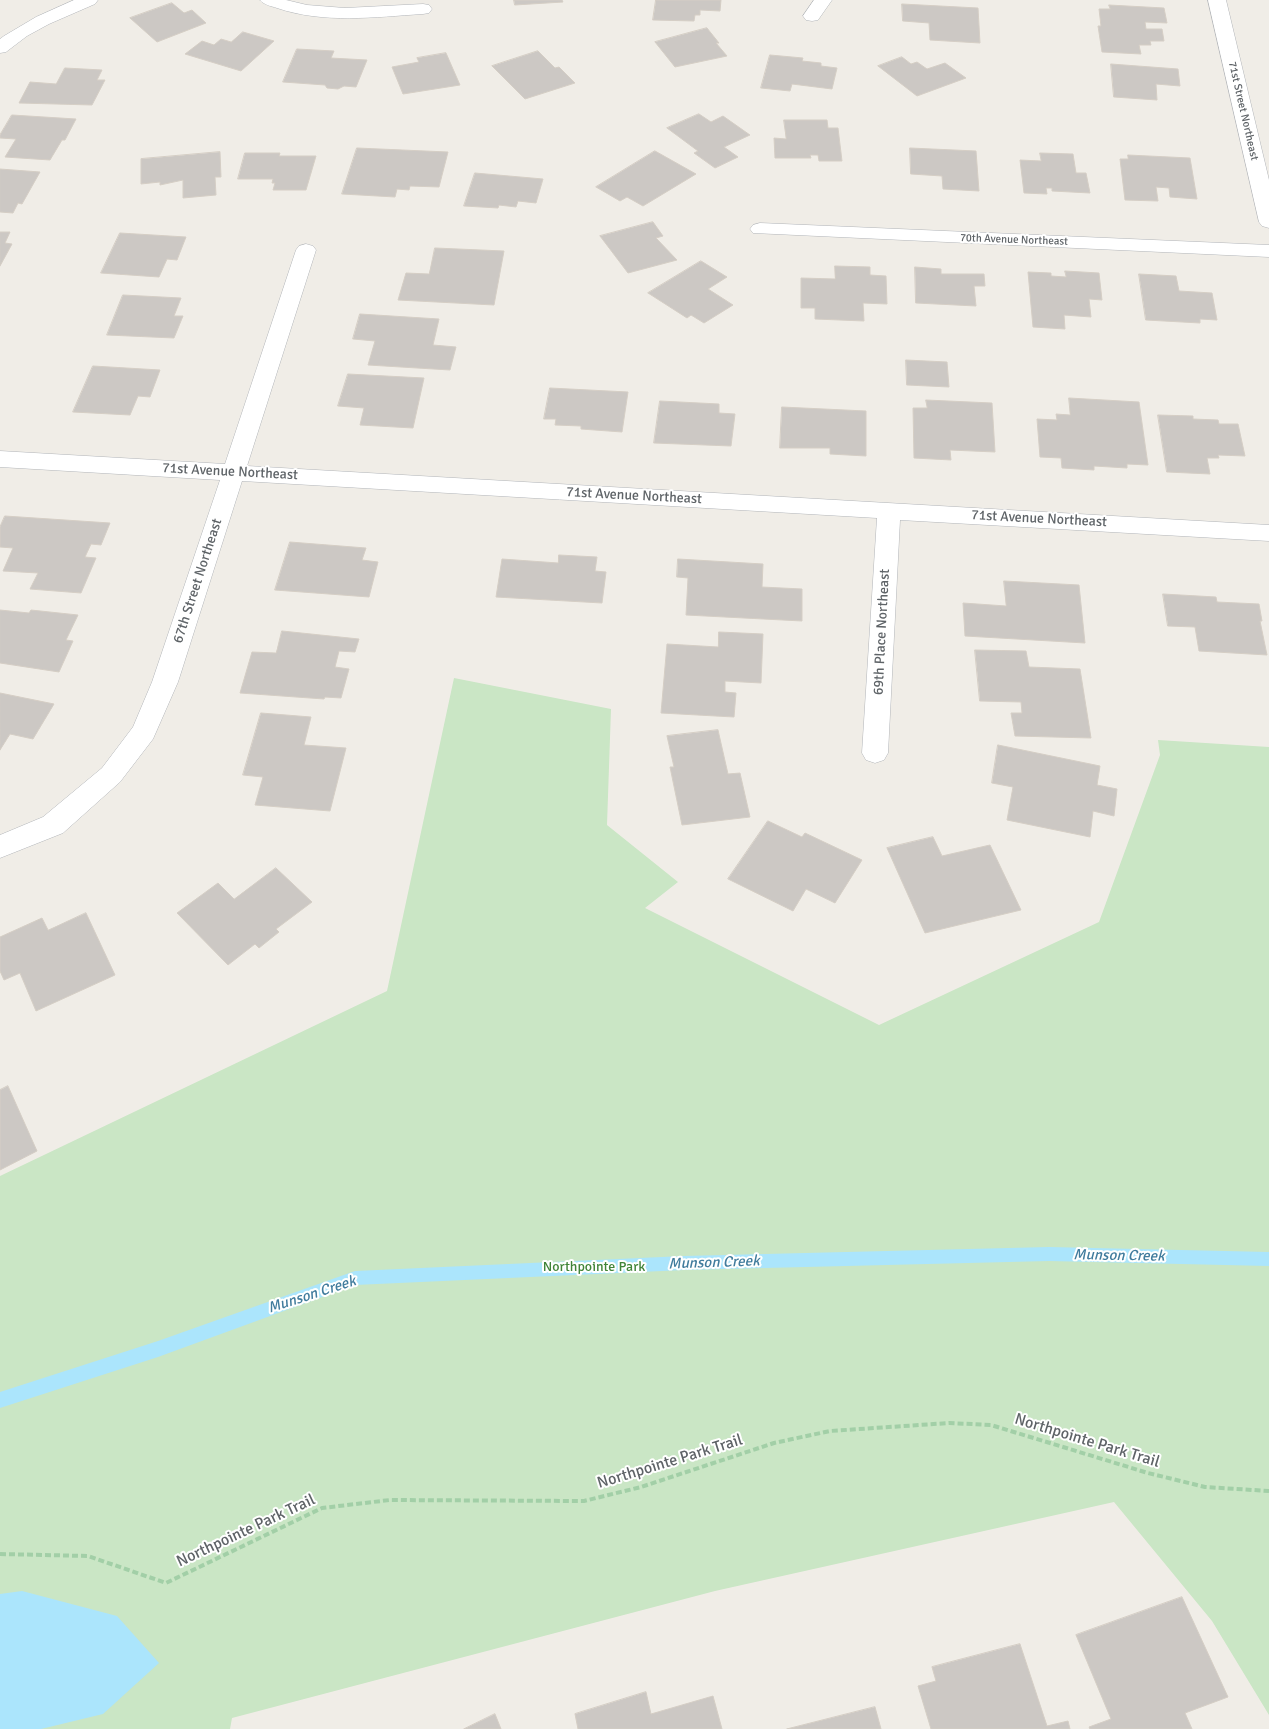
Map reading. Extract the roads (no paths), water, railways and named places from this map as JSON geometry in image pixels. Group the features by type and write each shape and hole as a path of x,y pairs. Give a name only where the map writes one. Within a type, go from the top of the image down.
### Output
{"street":[{"path":"0,48 18,32 53,14 89,0"},
{"path":"270,0 287,8 340,15 423,9"},
{"path":"812,16 823,0"},
{"name":"71st Street Northeast","path":"1217,0 1269,222"},
{"name":"70th Avenue Northeast","path":"760,229 1269,251"},
{"name":"67th Street Northeast","path":"0,847 53,825 111,775 144,732 165,682 306,250"},
{"name":"71st Avenue Northeast","path":"0,458 1269,533"},
{"name":"69th Place Northeast","path":"875,753 889,510"}],"water":[{"path":"22,1591 117,1616 159,1663 103,1714 41,1729 0,1729 0,1594"}],"waterway":[{"name":"Munson Creek","path":"0,1400 158,1349 355,1278 684,1263 1049,1254 1269,1259"}],"park label":[{"name":"Northpointe Park","path":"594,1267"}]}
